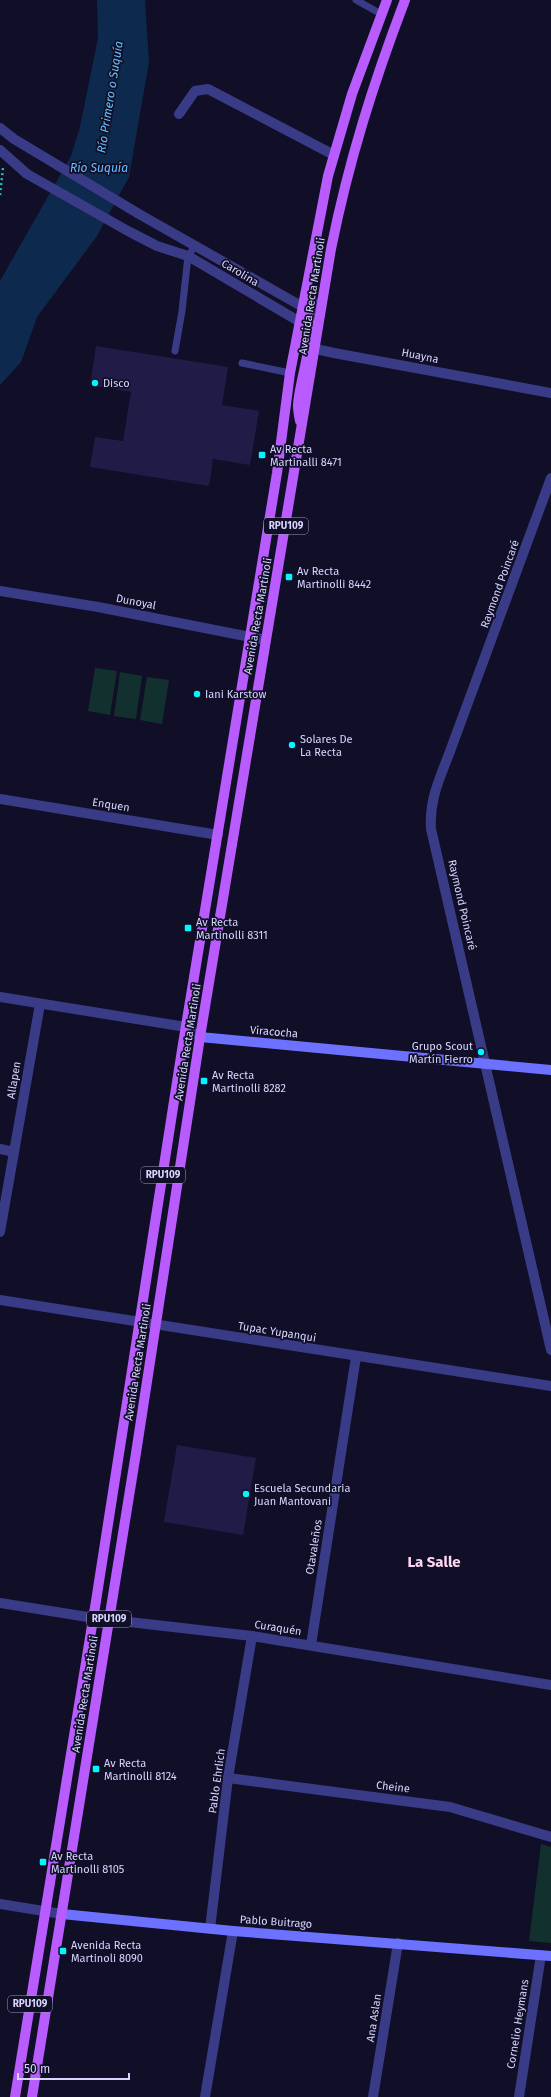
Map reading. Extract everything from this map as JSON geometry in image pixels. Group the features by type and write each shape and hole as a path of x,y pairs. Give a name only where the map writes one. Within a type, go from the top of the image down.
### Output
{"main road":[{"name":"Avenida Recta Martinoli","path":"15,2097 94,1618 186,1027 276,473 290,373 305,322 303,307 318,225 334,156 352,94 387,0"},
{"name":"Avenida Recta Martinoli","path":"32,2097 200,1037 336,224 359,130 379,68 405,0"},
{"path":"301,433 298,405 310,334"},
{"name":"Viracocha","path":"200,1037 551,1070"},
{"name":"Pablo Buitrago","path":"62,1914 233,1931 546,1956"}],"street":[{"path":"179,114 195,91 208,89 334,156"},
{"path":"0,128 14,138 2,152"},
{"name":"Carolina","path":"14,138 139,214 303,307"},
{"name":"Carolina","path":"2,152 27,174 128,231 157,246 188,256 305,322"},
{"path":"316,349 305,322 324,295"},
{"name":"Huayna","path":"316,349 551,393"},
{"name":"Raymond Poincaré","path":"551,478 432,799 430,813 433,836 551,1350"},
{"name":"Dunoyal","path":"0,591 98,607 266,640"},
{"name":"Enquen","path":"0,799 218,835"},
{"path":"0,998 186,1027 200,1037"},
{"name":"Allapen","path":"0,1232 40,1004"},
{"path":"0,1149 14,1152"},
{"name":"Tupac Yupanqui","path":"0,1300 356,1357 551,1386"},
{"name":"Otavaleños","path":"311,1645 356,1357"},
{"name":"Curaquén","path":"0,1603 94,1618 109,1618 252,1636 551,1685"},
{"name":"Pablo Ehrlich","path":"210,1929 228,1778 252,1636"},
{"name":"Cheine","path":"228,1778 450,1807 551,1837"},
{"name":"Pablo Buitrago","path":"0,1904 62,1914"},
{"path":"205,2097 233,1931"},
{"name":"Ana Aslan","path":"373,2097 398,1943"},
{"name":"Cornelio Heymans","path":"519,2097 546,1956"}],"lane":[{"path":"356,0 381,14"},
{"path":"175,351 182,311 188,256 195,246"},
{"path":"242,363 290,373"}],"path":[{"path":"0,195 3,180 2,152"}],"green space":[{"path":"95,668 117,671 110,715 88,711"},
{"path":"120,672 142,676 136,719 114,716"},
{"path":"147,677 169,680 162,724 140,720"},
{"path":"541,1844 551,1847 551,1943 529,1941"}],"water":[{"name":"Río Suquía","path":"97,0 145,0 149,62 129,177 97,236 37,317 21,362 0,385 0,281 71,156 80,127 98,38"}],"building":[{"path":"96,346 228,367 222,405 259,411 250,465 213,459 209,486 90,467 95,437 123,441 131,392 90,385"},
{"path":"177,1445 256,1458 243,1535 164,1522"}],"place":[{"name":"Disco","path":"95,383"},
{"name":"Av Recta Martinalli 8471","path":"262,455"},
{"name":"Av Recta Martinolli 8442","path":"289,577"},
{"name":"Iani Karstow","path":"197,694"},
{"name":"Solares De La Recta","path":"292,745"},
{"name":"Av Recta Martinolli 8311","path":"188,928"},
{"name":"Grupo Scout Martín Fierro","path":"481,1052"},
{"name":"Av Recta Martinolli 8282","path":"204,1081"},
{"name":"Escuela Secundaria Juan Mantovani","path":"246,1494"},
{"name":"Av Recta Martinolli 8124","path":"96,1769"},
{"name":"Av Recta Martinolli 8105","path":"43,1862"},
{"name":"Avenida Recta Martinoli 8090","path":"63,1951"}],"district":[{"name":"La Salle","path":"434,1562"}],"water label":[{"name":"Río Primero o Suquía","path":"110,97"}]}
